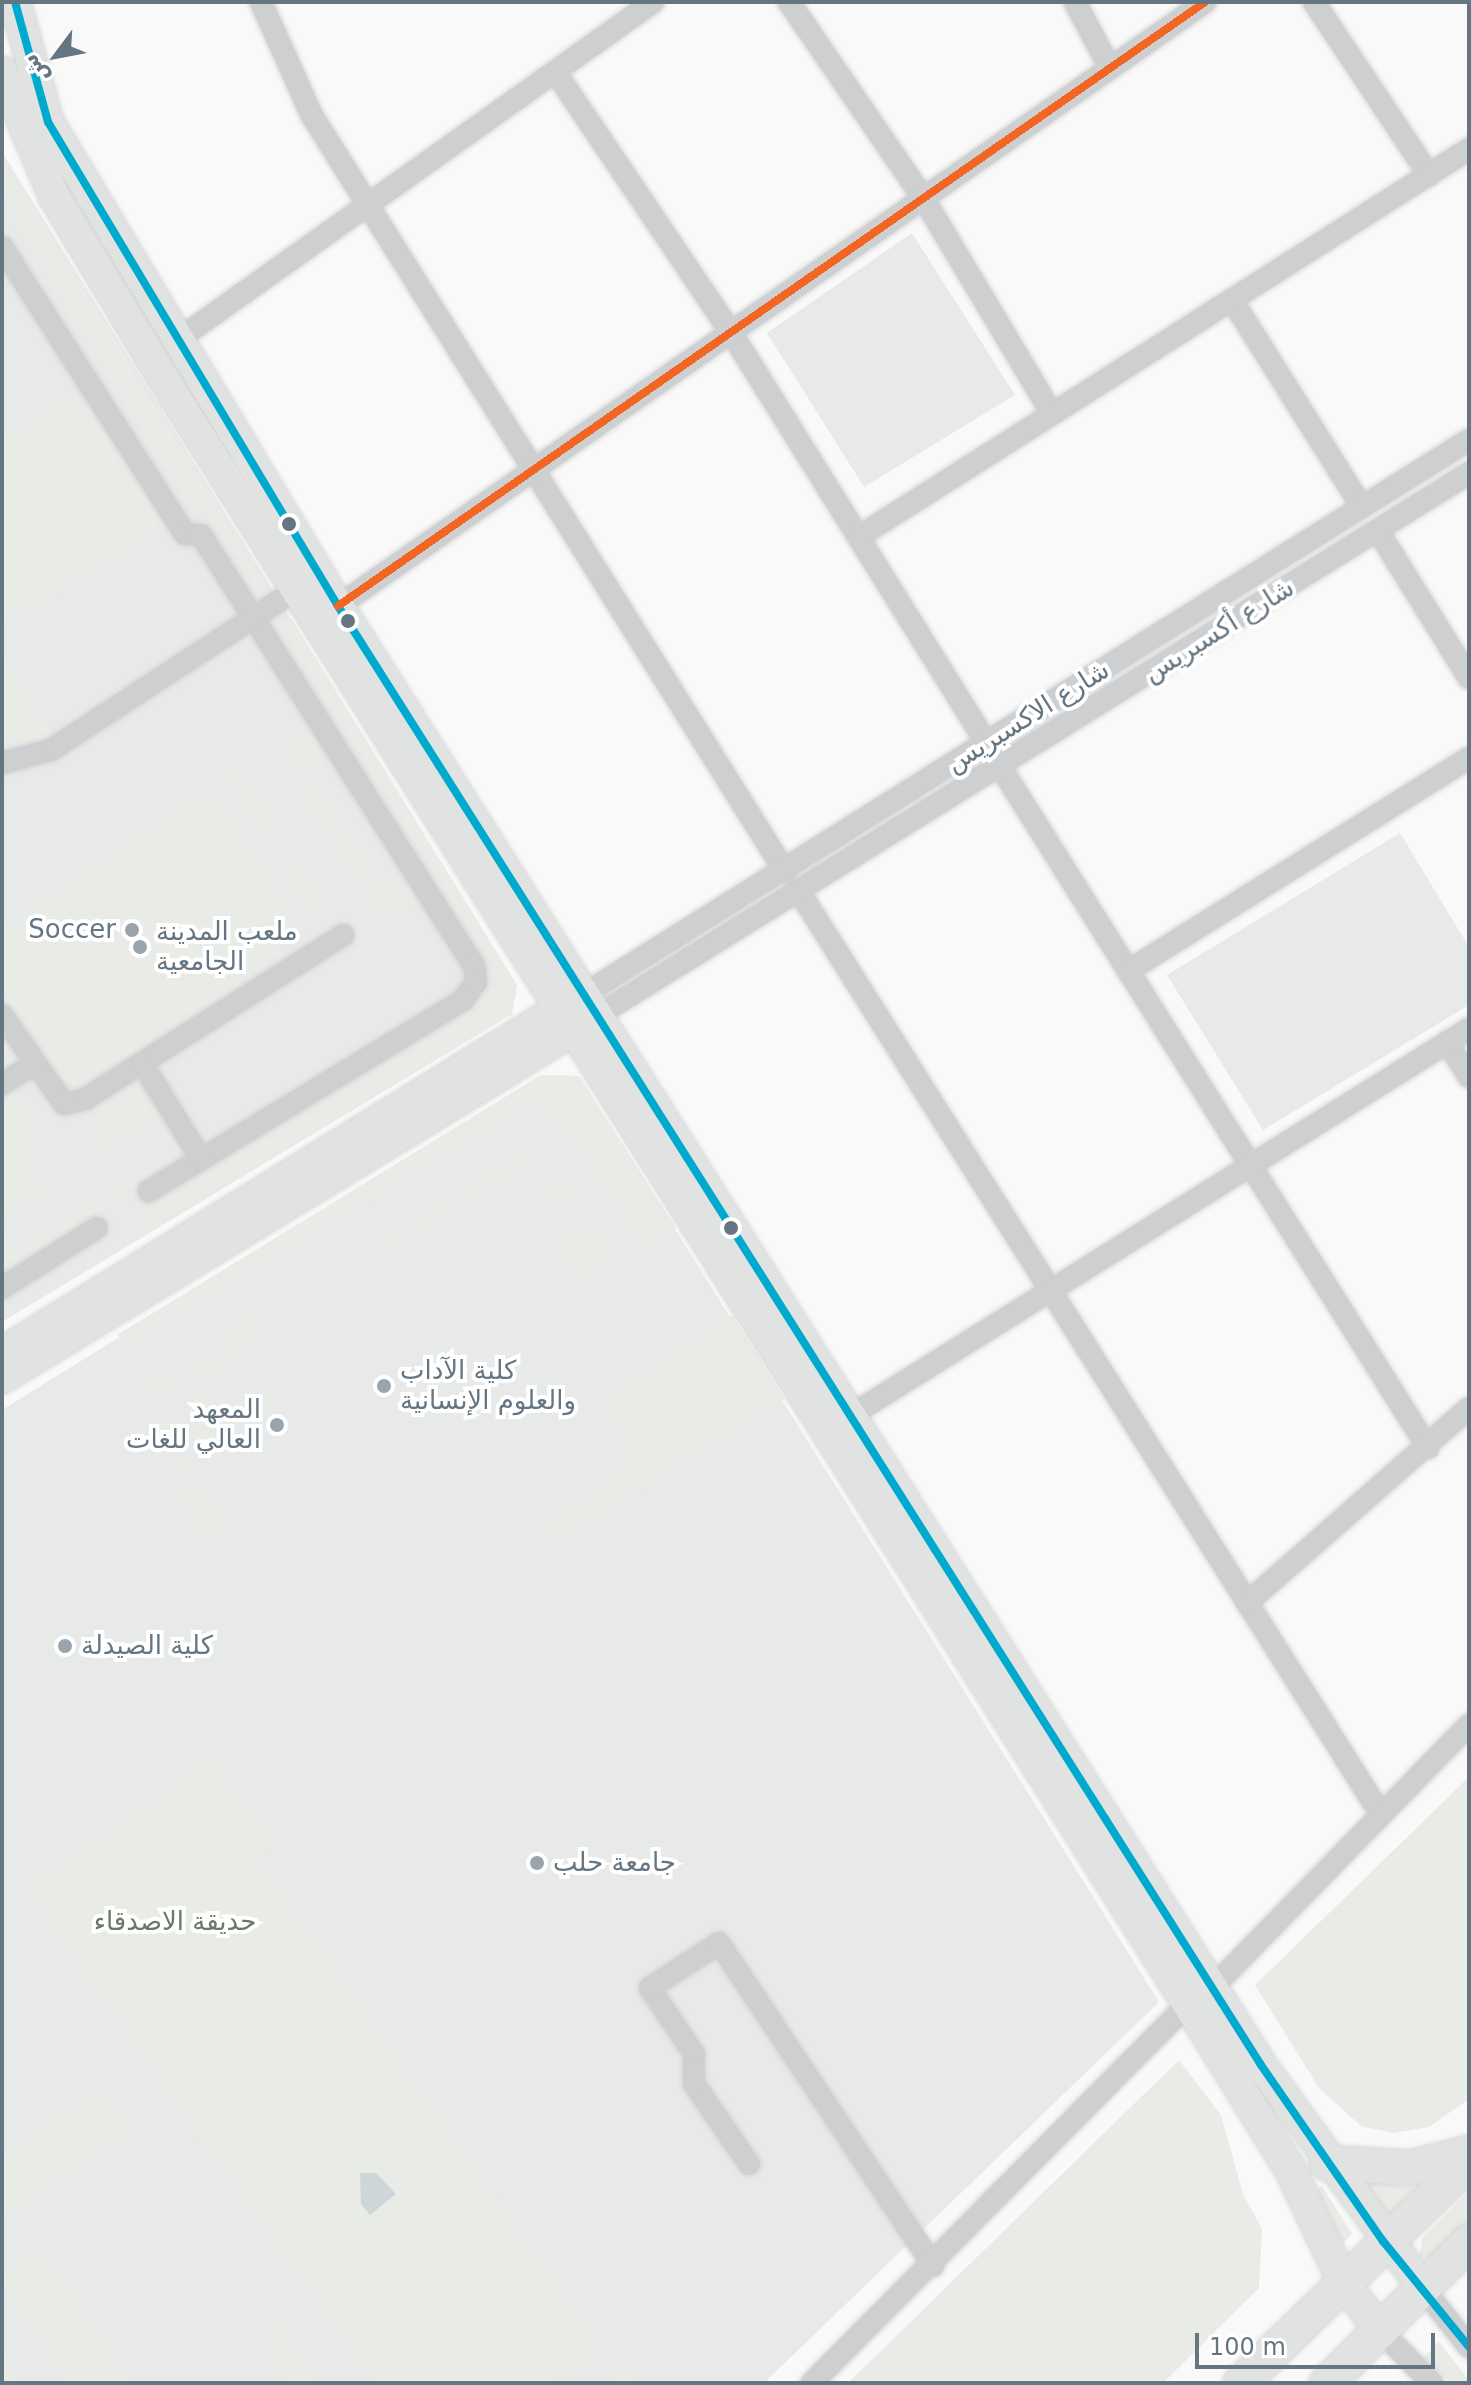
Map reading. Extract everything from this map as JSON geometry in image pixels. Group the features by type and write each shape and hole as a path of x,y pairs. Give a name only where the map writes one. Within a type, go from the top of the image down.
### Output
{"highway":[{"path":"1327,2163 1411,2168 1469,2153"},
{"path":"1241,2383 1383,2241 1469,2162"},
{"path":"1327,2383 1469,2242"}],"main road":[{"path":"15,2 48,122 176,341 268,484 338,606 1327,2163 1383,2241 1422,2287"},
{"path":"2,72 54,196 565,1021 1188,2004 1290,2169 1343,2281 1379,2329"},
{"path":"242,502 268,484"},
{"path":"2,1378 593,1003"},
{"path":"2,1353 565,1021"}],"street":[{"path":"261,2 292,82 786,873"},
{"path":"176,341 371,206 653,2"},
{"path":"789,2 924,199 1052,414"},
{"path":"1075,2 1110,68"},
{"path":"338,606 536,472 1205,2"},
{"path":"1314,2 1429,175"},
{"path":"556,73 732,334 987,743"},
{"path":"860,536 1469,149"},
{"path":"2,247 185,534 201,535 474,966 476,982 463,1000 149,1191"},
{"path":"1232,300 1362,507"},
{"name":"شارع الاكسبريس","path":"593,1003 987,743 1469,440"},
{"name":"شارع أكسبريس","path":"593,1003 800,893 1469,473"},
{"path":"1378,531 1469,678"},
{"path":"2,763 51,750 280,600"},
{"path":"1128,971 1469,758"},
{"path":"1001,768 1428,1448"},
{"path":"800,893 1380,1813"},
{"path":"2,1015 64,1104 85,1099 343,935"},
{"path":"853,1414 1469,1029"},
{"path":"1447,1042 1469,1077"},
{"path":"142,1063 201,1159"},
{"path":"2,1084 34,1064"},
{"path":"2,1288 97,1228"},
{"path":"1247,1603 1428,1448 1469,1408"},
{"path":"1215,1985 1469,1725"},
{"path":"749,2164 694,2084 694,2054 650,1988 719,1943 933,2265"},
{"path":"812,2383 933,2265 1188,2004"},
{"path":"1422,2287 1469,2347"},
{"path":"1379,2329 1432,2383"}],"shaded area":[{"path":"2,152 517,985 512,1014 2,1322"},
{"path":"912,233 1015,395 864,487 767,333"},
{"path":"1400,833 1469,947 1469,1005 1263,1130 1167,975"},
{"name":"جامعة حلب","path":"541,1075 579,1076 1159,2002 764,2383 2,2383 2,1410"},
{"path":"360,2173 376,2173 396,2194 370,2215 361,2204"}],"green space":[{"path":"2,155 270,596 263,601 205,506 193,513 18,224 2,191"},
{"path":"78,391 168,525 2,625 2,437"},
{"path":"291,618 517,985 512,1014 150,1229 141,1213 484,1000 496,985 492,965 280,626"},
{"path":"2,651 53,737 2,753"},
{"path":"310,725 319,740 315,768 295,780 274,749"},
{"path":"240,771 283,834 267,842 224,777"},
{"path":"314,778 336,813 317,824 296,791"},
{"name":"ملعب المدينة الجامعية","path":"212,789 298,921 273,937 284,956 81,1087 67,1082 2,995 2,925"},
{"path":"335,821 346,828 347,833 340,844 335,845 324,838 323,833 330,822"},
{"path":"352,841 374,874 355,886 333,852"},
{"path":"299,859 328,905 313,915 281,866"},
{"path":"384,879 410,889 417,900 383,921 365,891"},
{"path":"541,1075 579,1076 676,1228 643,1248 563,1121 534,1109 514,1113 129,1343 117,1335"},
{"path":"138,1085 182,1153 2,1277 2,1228 17,1251 174,1150 155,1120 103,1153 83,1121"},
{"path":"14,1091 46,1142 25,1155 48,1190 2,1219 2,1099"},
{"path":"541,1142 556,1161 545,1169 530,1145"},
{"path":"523,1154 531,1157 534,1165 531,1173 523,1176 515,1173 512,1165 515,1157"},
{"path":"501,1163 516,1187 510,1190 502,1178 466,1199 459,1188"},
{"path":"565,1177 573,1180 576,1188 573,1196 565,1199 557,1196 554,1188 557,1180"},
{"path":"546,1190 553,1193 556,1200 553,1207 546,1210 539,1207 536,1200 539,1193"},
{"path":"443,1197 451,1208 419,1230 412,1219"},
{"path":"595,1222 616,1255 579,1278 559,1244"},
{"path":"397,1226 404,1237 373,1258 366,1247"},
{"path":"265,1310 241,1357 202,1345"},
{"path":"732,1315 785,1399 546,1547 544,1523 638,1460 601,1401"},
{"path":"185,1354 239,1370 235,1380 173,1361"},
{"path":"147,1376 230,1404 226,1415 144,1386"},
{"path":"152,1415 227,1438 223,1448 156,1427"},
{"path":"165,1455 219,1472 215,1483 169,1468"},
{"path":"175,1482 224,1502 218,1537 193,1529"},
{"name":"حديقة الاصدقاء","path":"212,1757 273,1843 255,1855 602,2349 555,2383 374,2383 25,1890"},
{"path":"1469,1777 1469,2099 1429,2127 1393,2133 1361,2126 1319,2088 1255,1985"},
{"path":"1179,2060 1221,2115 1243,2194 1262,2229 1259,2288 1163,2383 848,2383"},
{"path":"90,2071 131,2134 2,2218 2,2154 93,2095 81,2076"},
{"path":"1347,2172 1380,2182 1417,2189 1384,2221"},
{"path":"1322,2186 1352,2234 1339,2247 1317,2189"},
{"path":"1469,2191 1469,2226 1438,2256 1419,2258 1422,2238"},
{"path":"45,2248 133,2383 65,2383 2,2285 2,2275"},
{"path":"277,2321 322,2383 272,2383 283,2376 259,2334"},
{"path":"1439,2342 1469,2383 1451,2383 1423,2358"},
{"path":"2,2351 22,2383 2,2383"},
{"path":"624,2364 637,2383 603,2383"}],"transit line":[{"path":"15,2 48,122 338,606 1261,2065 1383,2241 1469,2347"},
{"path":"338,606 1205,2"}],"place":[{"name":"Soccer","path":"132,930"},
{"name":"ملعب المدينة الجامعية","path":"140,947"},
{"name":"كلية الآداب والعلوم الإنسانية","path":"384,1386"},
{"name":"المعهد العالي للغات","path":"277,1425"},
{"name":"كلية الصيدلة","path":"65,1646"},
{"name":"جامعة حلب","path":"537,1863"}]}
